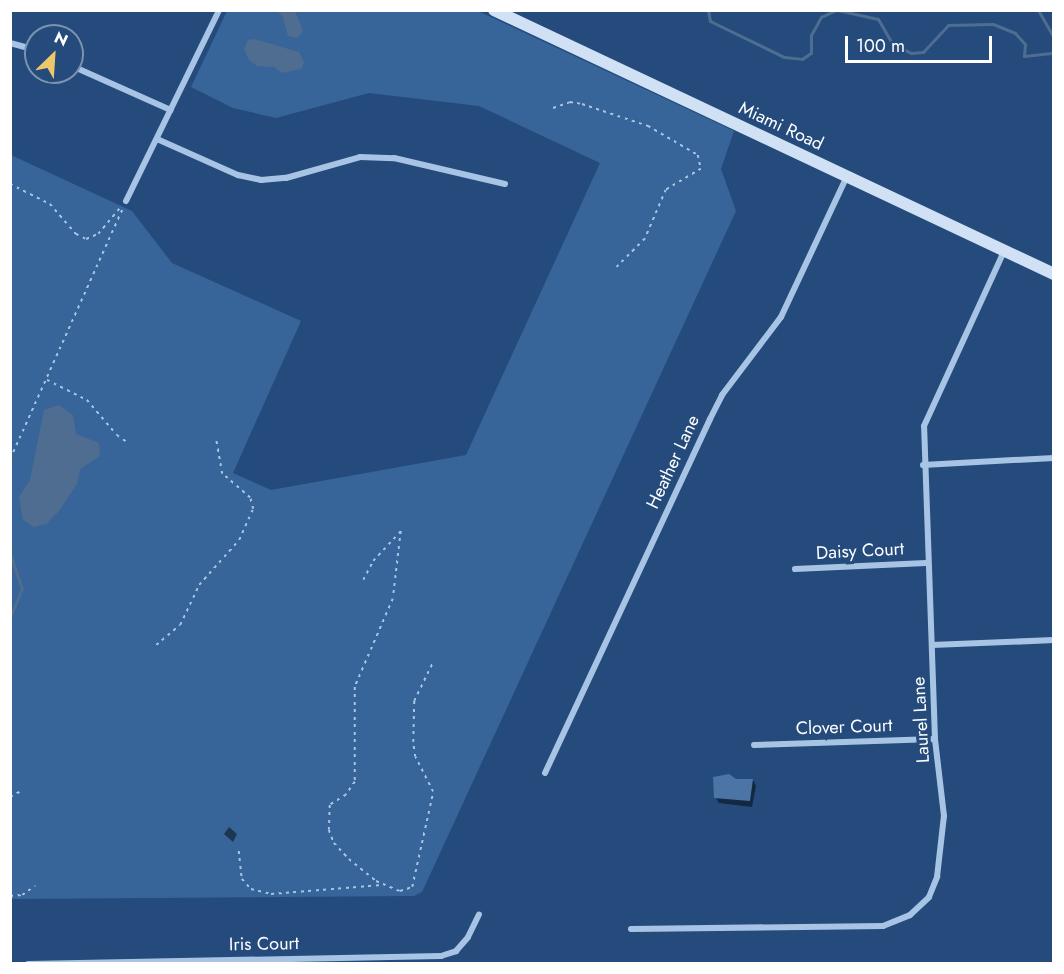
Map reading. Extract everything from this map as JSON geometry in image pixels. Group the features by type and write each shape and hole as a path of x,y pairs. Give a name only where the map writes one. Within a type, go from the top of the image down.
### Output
{"street":[{"path":"126,201 219,10"},
{"name":"Miami Road","path":"494,10 1053,274"},
{"path":"84,71 171,110"},
{"path":"157,139 238,175 261,180 286,178 360,157 394,158 505,184"},
{"name":"Heather Lane","path":"545,772 722,395 781,317 847,176"},
{"name":"Laurel Lane","path":"631,929 883,926 910,915 929,897 937,876 944,816 935,739 926,562 923,465 927,417 1004,251"},
{"path":"923,465 1053,458"},
{"name":"Daisy Court","path":"795,569 926,562"},
{"path":"932,645 1053,640"},
{"name":"Clover Court","path":"754,745 935,739"},
{"name":"Iris Court","path":"28,963 441,956 462,944 479,914"}],"path":[{"path":"553,108 570,102 648,126 698,155 701,169 666,189 645,239 617,267"},
{"path":"10,184 50,204 76,234 86,239 98,234 126,201"},
{"path":"10,459 126,201"},
{"path":"45,380 87,400 117,435 128,442"},
{"path":"156,645 180,625 199,585 239,540 253,510 250,498 222,474 216,440"},
{"path":"10,522 12,534"},
{"path":"363,580 373,561 401,531 393,599 355,687 355,782 346,795 330,805 327,815 334,843 383,885 400,891 412,887 433,792 415,757 414,702 433,662"},
{"path":"10,797 21,791"},
{"path":"239,851 242,879 251,889 271,894 383,885"},
{"path":"10,896 22,895 35,886"}],"shaded area":[{"path":"227,11 478,11 734,131 721,169 736,211 422,892 414,896 11,899 11,155 132,211 172,263 301,321 233,473 271,490 466,455 600,163 479,106 369,93 276,118 233,108 191,87"},
{"path":"277,11 295,11 303,31 298,38 288,36 283,17"},
{"path":"254,39 299,52 304,62 301,69 282,73 274,67 257,66 249,60 244,49 248,40"},
{"path":"59,405 73,415 76,434 99,443 100,456 80,469 77,484 59,511 46,524 34,527 23,520 19,497 30,480 44,410"}],"building":[{"path":"729,774 736,779 753,779 750,801 714,798 713,777"}],"waterway":[{"path":"708,10 710,21 784,57 802,59 811,53 811,35 821,17 836,10"},
{"path":"837,10 878,19 892,43 911,53 923,52 948,25 993,24 1015,33 1025,44 1024,56 1054,53"},
{"path":"1038,10 1054,38"},
{"path":"10,554 22,588 10,617"}]}
